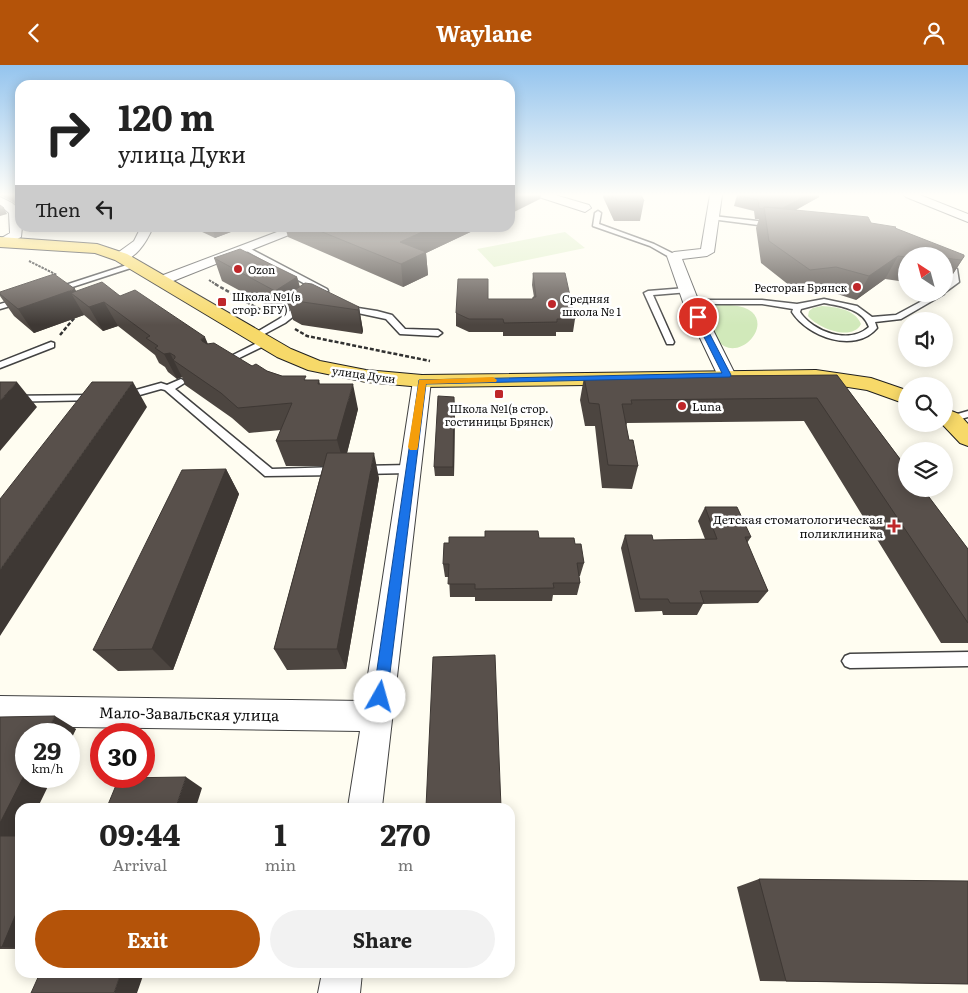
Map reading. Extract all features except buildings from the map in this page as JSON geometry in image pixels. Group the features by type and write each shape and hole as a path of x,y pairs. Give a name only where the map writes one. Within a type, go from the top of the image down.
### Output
{"main road":[{"name":"улица Дуки","path":"2,242 97,249 128,261 284,353 315,366 366,376 428,372 816,376 871,385 898,394"},
{"path":"954,416 968,438"}],"street":[{"path":"128,261 142,238"},
{"path":"163,281 274,238"},
{"path":"709,238 707,252 674,256 689,296 727,375"},
{"path":"366,803 410,469 428,372"},
{"name":"Мало-Завальская улица","path":"0,711 378,716"},
{"path":"340,993 342,978"}],"lane":[{"path":"633,238 674,256"},
{"path":"219,364 259,339 324,291 247,249"},
{"path":"47,292 72,285 128,261"},
{"path":"953,270 955,282 953,284"},
{"path":"670,342 648,293 762,302 798,307 813,302 836,303 859,311 870,320 873,328 870,333 851,338 820,332 804,324 796,312 798,307"},
{"path":"0,307 30,297"},
{"path":"870,320 898,317 924,303"},
{"path":"329,304 389,317 403,332 438,333"},
{"path":"0,365 51,345"},
{"path":"168,388 181,382"},
{"path":"0,399 110,397 161,386 168,388 269,473 410,469"},
{"path":"850,661 968,659"}],"path":[{"path":"27,261 72,285"},
{"path":"192,271 307,336 428,372"},
{"path":"51,345 73,318 80,315"}],"green space":[{"path":"532,238 573,238 585,248 494,267 477,249"},
{"path":"706,305 739,306 752,312 757,319 757,327 749,341 733,348 725,346 717,340 703,312"},
{"path":"822,306 839,308 850,312 861,324 857,329 850,332 843,333 827,329 808,316 809,311 813,308"}],"slow traffic":[{"path":"413,447 422,381 493,380"}],"place":[{"name":"Ozon","path":"238,269"},
{"name":"Ресторан Брянск","path":"857,287"},
{"name":"Школа №1(в стор. БГУ)","path":"222,302"},
{"name":"Средняя школа № 1","path":"552,304"},
{"name":"Школа №1(в стор. гостиницы Брянск)","path":"499,394"},
{"name":"Luna","path":"682,406"},
{"name":"Детская стоматологическая поликлиника","path":"894,526"}],"route":[{"path":"380,697 422,381 727,375 698,317"}]}
